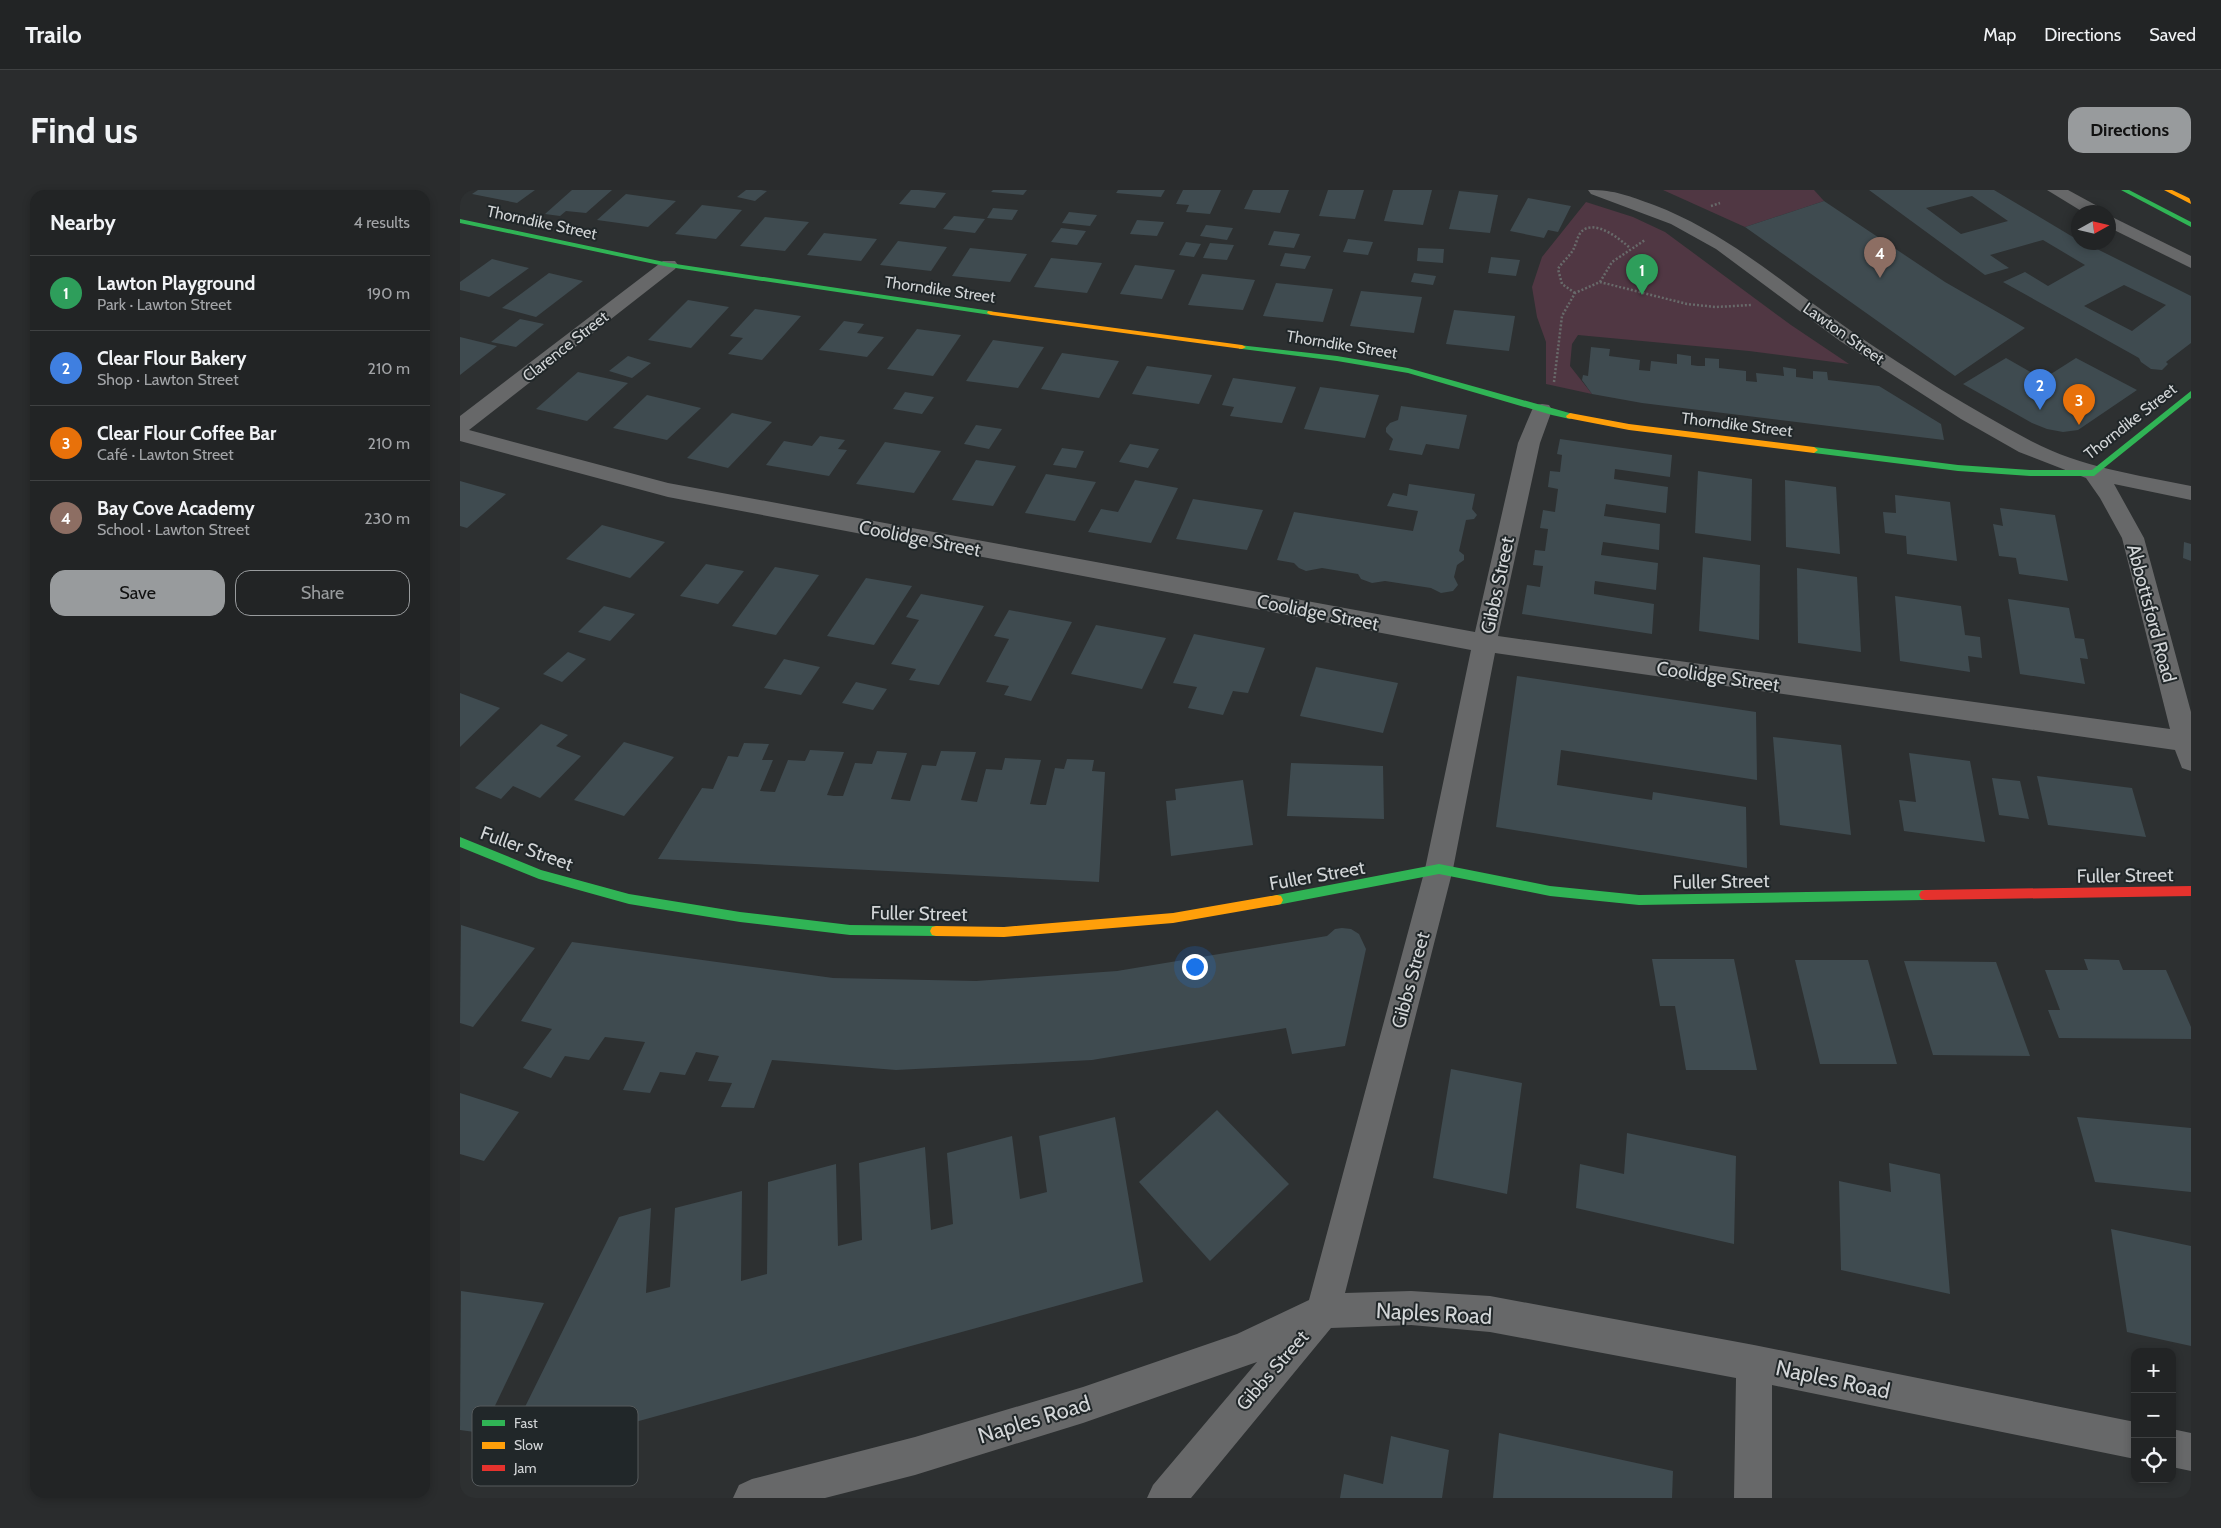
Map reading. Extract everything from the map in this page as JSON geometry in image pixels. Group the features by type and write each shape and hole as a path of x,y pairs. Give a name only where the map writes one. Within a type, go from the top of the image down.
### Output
{"street":[{"name":"Lawton Street","path":"1597,190 1677,220 1722,244 1847,337 1942,398 2026,447 2094,473 2191,493"},
{"path":"2056,190 2083,205"},
{"path":"2124,190 2191,225"},
{"path":"2167,190 2191,202"},
{"name":"Thorndike Street","path":"460,220 669,265 906,302 1378,365 1439,378 1542,410 1628,427 1958,468 2030,473 2094,473 2191,394"},
{"path":"2116,224 2191,263"},
{"name":"Clarence Street","path":"460,426 669,265"},
{"name":"Gibbs Street","path":"1166,1498 1323,1311 1439,869 1484,643 1529,443 1542,410"},
{"name":"Coolidge Street","path":"460,434 668,490 1484,643 2188,751"},
{"name":"Abbottsford Road","path":"2094,473 2110,495 2133,538 2188,751"},
{"name":"Fuller Street","path":"460,842 539,874 629,899 740,917 850,930 1004,932 1173,918 1320,893 1439,869 1550,891 1638,900 2191,891"},
{"name":"Naples Road","path":"752,1498 915,1456 1083,1405 1243,1350 1323,1311 1411,1308 1490,1314 1754,1363 2131,1440"},
{"path":"1752,1498 1754,1363"},
{"path":"2176,1449 2191,1452"}],"path":[{"path":"1576,293 1565,288 1558,279 1558,269 1573,251 1580,232 1587,229 1599,229 1613,234 1630,248"},
{"path":"1600,282 1604,272 1630,248 1648,239"},
{"path":"1554,383 1562,316 1576,293 1600,282 1687,304 1724,307 1755,305"}],"shaded area":[{"path":"1663,190 1814,190 1824,201 1745,227"},
{"path":"1586,202 1633,217 1665,232 1791,325 1849,364 1749,351 1578,335 1572,344 1570,366 1592,394 1546,384 1546,342 1537,317 1532,287 1542,257"}],"building":[{"path":"478,190 535,190 517,203 472,194"},
{"path":"572,190 612,190 586,213 566,211 560,216 545,214"},
{"path":"746,190 767,191 755,201 737,197"},
{"path":"911,190 946,193 935,208 899,204"},
{"path":"993,190 1027,190 1023,195 991,192"},
{"path":"1118,190 1165,190 1161,197 1116,193"},
{"path":"1183,190 1221,190 1210,214 1186,212 1189,205 1176,204"},
{"path":"1253,190 1289,190 1280,213 1244,209"},
{"path":"1328,190 1364,190 1355,219 1319,216"},
{"path":"1393,190 1432,190 1423,225 1384,221"},
{"path":"1869,190 1994,190 2071,236 2071,250 2099,250 2191,296 2191,343 2166,362 2168,364 2162,370 2151,369 2141,362 2139,358 2003,282 2025,272 2048,286 2085,265 2043,240 1990,255 2009,268 1985,275","holes":["1972,196 2008,221 1961,234 1926,208","2124,285 2166,305 2132,331 2084,306"]},
{"path":"1459,191 1498,195 1490,233 1449,229"},
{"path":"626,194 676,201 648,227 597,220"},
{"path":"1528,198 1571,206 1558,232 1548,230 1544,238 1510,231"},
{"path":"1824,201 1945,282 2025,328 1955,376 1745,227"},
{"path":"702,205 742,210 716,239 675,234"},
{"path":"993,208 1018,210 1012,220 987,218"},
{"path":"1069,212 1097,215 1090,226 1062,223"},
{"path":"954,216 985,219 975,233 943,229"},
{"path":"765,217 809,222 785,251 740,246"},
{"path":"1137,220 1164,222 1157,236 1130,234"},
{"path":"1206,225 1233,228 1227,240 1200,236"},
{"path":"1061,228 1086,231 1077,245 1051,242"},
{"path":"1274,231 1300,234 1294,248 1268,245"},
{"path":"824,233 877,239 861,261 807,255"},
{"path":"1348,239 1373,242 1368,255 1343,252"},
{"path":"898,241 947,247 931,271 880,265"},
{"path":"1186,242 1201,244 1194,257 1179,255"},
{"path":"1210,243 1234,245 1227,260 1203,258"},
{"path":"970,248 1027,254 1010,282 952,276"},
{"path":"1418,248 1444,249 1443,263 1417,261"},
{"path":"1285,253 1311,256 1305,269 1280,266"},
{"path":"1491,257 1520,260 1516,276 1488,273"},
{"path":"1051,258 1102,263 1087,293 1034,287"},
{"path":"492,259 529,268 489,297 460,290 460,282"},
{"path":"1135,265 1175,270 1162,299 1120,294"},
{"path":"549,273 583,281 536,317 502,308"},
{"path":"1414,273 1436,276 1433,285 1411,282"},
{"path":"1202,274 1255,280 1243,310 1188,305"},
{"path":"1276,283 1333,289 1323,322 1263,316"},
{"path":"1361,291 1422,297 1414,333 1350,326"},
{"path":"688,300 729,307 691,348 648,340"},
{"path":"755,309 801,316 762,360 728,354 743,338 730,336"},
{"path":"1454,310 1515,316 1509,351 1446,344"},
{"path":"520,319 544,324 516,347 491,342"},
{"path":"844,321 864,324 857,333 884,337 867,357 819,350"},
{"path":"917,329 961,335 933,376 887,369"},
{"path":"460,337 497,346 460,375"},
{"path":"993,340 1044,347 1018,388 966,381"},
{"path":"1591,347 1610,349 1609,356 1640,360 1639,370 1650,371 1651,361 1677,364 1677,354 1691,356 1691,365 1698,366 1705,366 1705,358 1719,359 1719,368 1746,371 1746,381 1757,382 1756,373 1784,376 1783,367 1796,369 1796,377 1813,379 1813,371 1827,372 1828,380 1879,386 1941,424 1944,440 1642,403 1592,394 1582,380 1583,375 1588,376"},
{"path":"1062,353 1119,361 1099,398 1041,389"},
{"path":"628,356 651,363 632,378 609,371"},
{"path":"2006,358 2043,379 2076,358 2137,390 2078,430 2063,432 2047,429 2032,423 1963,384"},
{"path":"1147,366 1212,375 1199,404 1132,394"},
{"path":"578,372 628,383 587,421 536,409"},
{"path":"1233,378 1296,387 1282,423 1230,416 1234,407 1222,405"},
{"path":"1320,387 1379,395 1365,438 1304,429"},
{"path":"905,392 934,397 922,414 893,409"},
{"path":"647,395 701,408 667,440 613,428"},
{"path":"1401,406 1467,415 1459,449 1426,444 1422,455 1389,450 1393,439 1386,432 1386,428 1390,423 1398,420"},
{"path":"732,413 772,422 728,468 687,458"},
{"path":"976,425 1002,429 989,449 964,444"},
{"path":"820,436 845,440 838,449 847,450 829,476 766,465 784,441 812,446"},
{"path":"1560,439 1672,455 1670,477 1615,469 1614,479 1668,487 1666,513 1606,504 1604,516 1660,524 1659,550 1603,542 1601,555 1658,563 1656,590 1595,581 1594,589 1594,594 1654,604 1652,634 1522,614 1527,585 1540,587 1543,566 1533,565 1535,550 1545,551 1548,529 1540,528 1543,510 1555,512 1558,489 1548,487 1550,471 1560,472 1562,455 1557,454"},
{"path":"885,442 941,451 914,493 856,484"},
{"path":"1130,444 1159,449 1148,468 1119,462"},
{"path":"1062,448 1084,451 1076,468 1053,465"},
{"path":"976,460 1016,466 993,506 952,500"},
{"path":"1698,471 1752,479 1751,541 1695,533"},
{"path":"1046,474 1096,482 1075,521 1025,513"},
{"path":"1135,480 1178,488 1151,543 1088,532 1101,509 1118,512"},
{"path":"1785,480 1836,487 1840,554 1786,547"},
{"path":"460,481 506,494 467,528 460,526"},
{"path":"1409,484 1475,494 1472,509 1477,515 1474,519 1466,520 1459,551 1464,555 1464,560 1457,565 1454,577 1458,585 1453,591 1441,593 1431,588 1385,581 1372,583 1361,579 1358,574 1322,568 1306,571 1294,563 1277,560 1294,512 1413,531 1418,511 1387,506 1393,493 1407,496"},
{"path":"1895,495 1950,502 1957,561 1907,554 1906,536 1885,533 1883,512 1896,513"},
{"path":"1193,499 1263,510 1247,550 1176,539"},
{"path":"2000,508 2055,515 2068,581 2019,574 2016,558 1999,556 1993,524 2003,526"},
{"path":"602,525 665,542 630,578 566,559"},
{"path":"2184,542 2191,544 2191,561 2183,558"},
{"path":"1703,557 1760,565 1759,640 1699,631"},
{"path":"706,564 744,571 718,604 680,596"},
{"path":"775,567 819,575 776,635 732,626"},
{"path":"1797,568 1857,577 1861,652 1798,643"},
{"path":"866,578 912,586 874,645 827,636"},
{"path":"921,594 984,606 939,685 909,680 916,669 891,664 919,620 906,617"},
{"path":"1895,596 1961,606 1965,635 1980,637 1982,658 1968,656 1970,672 1900,661"},
{"path":"2008,599 2069,608 2075,638 2084,639 2088,659 2080,658 2085,684 2020,674"},
{"path":"604,606 635,614 610,641 578,632"},
{"path":"1009,610 1072,622 1031,701 1004,695 1009,686 986,682 1009,639 994,636"},
{"path":"1096,625 1166,638 1142,689 1071,674"},
{"path":"1194,634 1265,648 1248,693 1233,691 1223,715 1188,708 1197,687 1173,683"},
{"path":"568,652 586,659 562,682 543,674"},
{"path":"784,659 820,667 801,695 764,688"},
{"path":"1316,667 1398,683 1383,733 1300,716"},
{"path":"1517,676 1756,712 1757,780 1561,750 1557,785 1652,800 1653,792 1746,807 1747,868 1496,827"},
{"path":"856,682 887,689 873,710 842,703"},
{"path":"460,693 500,708 460,747"},
{"path":"541,724 568,735 556,746 581,756 540,798 513,786 501,799 475,788"},
{"path":"1773,737 1841,745 1851,835 1780,825"},
{"path":"624,742 674,757 624,816 574,800"},
{"path":"744,743 769,744 762,760 773,760 760,791 775,792 788,760 805,761 810,750 844,752 827,795 834,796 843,796 855,763 872,764 877,751 907,753 891,799 910,801 922,765 936,766 941,751 976,752 961,800 977,802 986,769 1002,770 1005,758 1041,760 1030,804 1039,805 1046,805 1055,768 1064,769 1067,759 1094,760 1092,771 1105,772 1099,882 658,859 702,788 713,789 728,756 738,757"},
{"path":"1909,753 1970,761 1985,842 1904,831 1899,800 1916,802"},
{"path":"1291,763 1383,766 1384,819 1287,816"},
{"path":"2037,776 2132,788 2146,837 2048,825"},
{"path":"1992,778 2020,781 2029,819 1999,815"},
{"path":"1243,780 1253,845 1171,856 1166,801 1176,800 1175,789"},
{"path":"461,925 535,948 473,1027 460,1023"},
{"path":"1335,929 1351,929 1359,934 1366,949 1345,1046 1292,1054 1286,1028 1092,1060 896,1070 772,1060 754,1108 721,1107 732,1083 708,1081 719,1056 696,1052 685,1075 660,1072 650,1093 623,1090 645,1042 605,1037 589,1060 565,1056 551,1078 523,1068 552,1029 521,1021 572,942 833,978 976,981 1117,971 1327,936"},
{"path":"1652,959 1734,959 1757,1070 1686,1070 1675,1006 1660,1006"},
{"path":"2084,959 2119,960 2123,970 2166,970 2191,1027 2191,1039 2059,1038 2048,1010 2060,1010 2045,970 2088,970"},
{"path":"1795,960 1868,960 1897,1064 1820,1064"},
{"path":"1904,961 1996,962 2030,1056 1933,1055"},
{"path":"1451,1069 1522,1083 1507,1194 1433,1178"},
{"path":"460,1093 519,1112 484,1161 460,1154"},
{"path":"1217,1110 1289,1184 1210,1261 1139,1182"},
{"path":"1115,1117 1143,1282 638,1421 638,1406 525,1406 619,1217 651,1208 646,1293 670,1287 675,1208 742,1191 741,1281 767,1274 768,1182 836,1164 838,1246 862,1240 859,1163 925,1147 931,1230 953,1224 947,1153 1012,1136 1020,1199 1047,1192 1039,1136"},
{"path":"2077,1117 2191,1128 2191,1192 2095,1182"},
{"path":"1627,1133 1736,1156 1734,1244 1576,1208 1580,1164 1624,1174"},
{"path":"1889,1163 1940,1174 1950,1294 1841,1270 1839,1181 1891,1192"},
{"path":"2111,1229 2191,1246 2191,1346 2127,1332"},
{"path":"461,1291 544,1303 495,1406 472,1406 472,1432 460,1430"},
{"path":"1499,1433 1673,1471 1672,1498 1493,1498"},
{"path":"1391,1436 1449,1450 1442,1498 1340,1498 1344,1474 1383,1484"}],"traffic: fast":[{"path":"2124,190 2191,225"},
{"path":"460,221 669,265 991,313"},
{"path":"1242,347 1337,358 1408,370 1570,416"},
{"path":"1814,450 1958,468 2030,473 2094,473 2191,394"},
{"path":"460,842 539,874 629,899 740,917 850,930 936,931"},
{"path":"1277,900 1439,869 1550,891 1639,900 1925,895"}],"traffic: slow":[{"path":"2167,190 2191,202"},
{"path":"991,313 1242,347"},
{"path":"1570,416 1629,427 1814,450"},
{"path":"936,931 1004,932 1173,918 1277,900"}],"traffic: jam":[{"path":"1925,895 2191,891"}],"place":[{"name":"Bay Cove Academy","path":"1880,278"},
{"name":"Lawton Playground","path":"1642,295"},
{"name":"Clear Flour Bakery","path":"2040,410"},
{"name":"Clear Flour Coffee Bar","path":"2079,425"}]}
